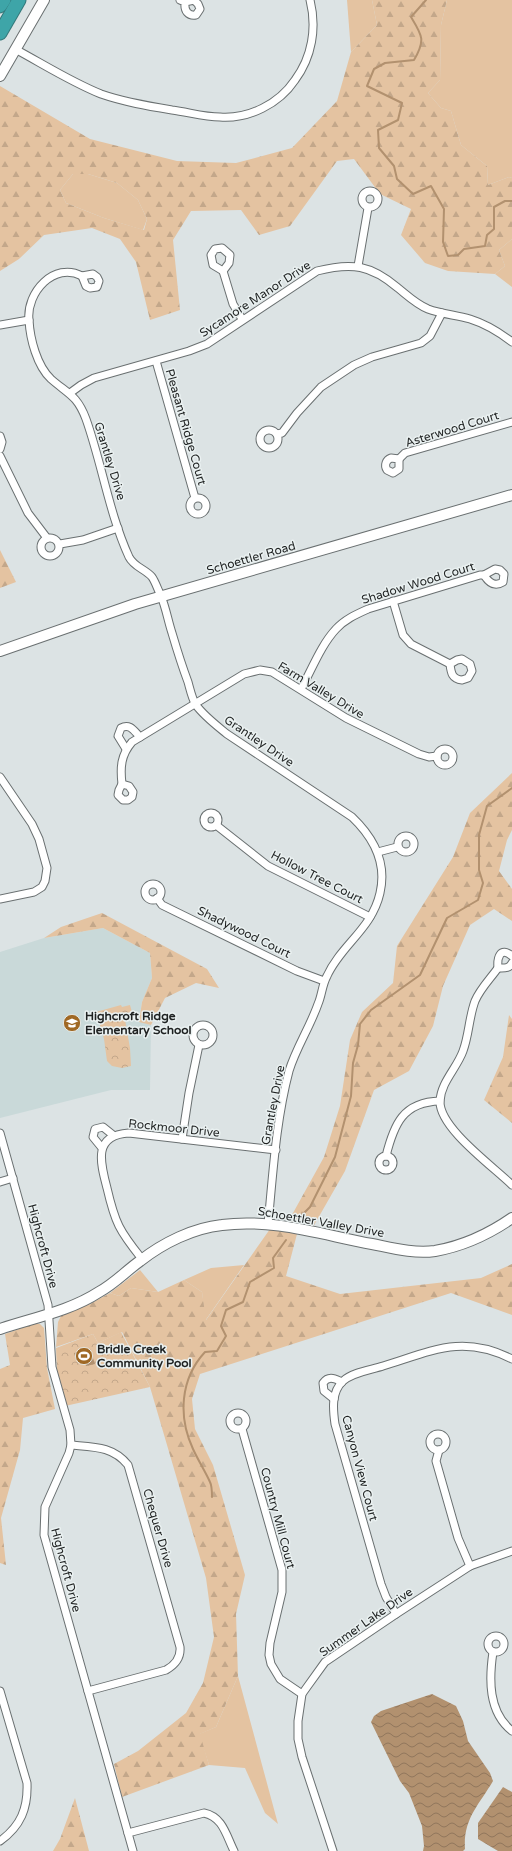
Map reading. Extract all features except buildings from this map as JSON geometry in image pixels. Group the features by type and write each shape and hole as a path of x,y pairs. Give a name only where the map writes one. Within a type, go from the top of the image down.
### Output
{"highway":[{"path":"0,6 4,0"},
{"path":"0,33 19,0"}],"street":[{"path":"0,76 44,0"},
{"path":"15,49 102,94 149,106 221,118 250,114 278,99 303,69 310,52 313,33 313,12 310,0"},
{"path":"358,266 368,208"},
{"name":"Sycamore Manor Drive","path":"70,393 81,384 94,378 156,361 207,344 242,319 317,271 338,266 358,266 383,276 411,300 442,313 484,324 500,332 512,342"},
{"path":"223,271 233,304 242,319"},
{"name":"Grantley Drive","path":"82,276 74,272 58,274 46,279 31,298 28,320 36,351 42,367 50,378 70,393 79,404 85,418 118,528 130,557 138,568 152,577 161,597 195,704 227,734 352,817 362,826 378,852 382,873 380,893 370,916 356,938 333,963 324,981 319,1003 290,1070 282,1107 268,1224"},
{"path":"277,434 282,433 297,413 321,387 354,365 372,357 421,343 430,336 442,313"},
{"path":"0,325 28,320"},
{"name":"Pleasant Ridge Court","path":"156,361 195,498"},
{"name":"Asterwood Court","path":"399,459 405,453 512,422"},
{"path":"0,436 2,442 0,449"},
{"path":"0,456 28,513 47,538 54,539 60,544 83,540 118,528"},
{"name":"Schoettler Road","path":"0,651 135,604 512,495"},
{"path":"47,538 41,546 46,555 55,555 60,544"},
{"name":"Shadow Wood Court","path":"302,689 336,628 353,615 393,601 484,575"},
{"path":"393,601 403,635 410,644 450,664"},
{"name":"Farm Valley Drive","path":"126,750 140,737 244,674 253,671 272,672 368,730 420,754 429,757 437,756"},
{"path":"122,784 121,764 126,750 118,736 121,728 126,726 130,727 140,737"},
{"path":"0,777 32,824 39,839 47,868 45,881 42,887 34,892 0,899"},
{"name":"Hollow Tree Court","path":"216,826 268,866 370,916"},
{"path":"378,852 397,846"},
{"name":"Shadywood Court","path":"157,898 162,905 297,970 324,981"},
{"path":"512,956 505,953 500,955 497,959 498,968 476,1000 464,1051 444,1085 440,1101 441,1109 446,1121 472,1149 512,1185"},
{"path":"498,968 507,968 512,963"},
{"path":"182,1140 189,1093 199,1045"},
{"path":"386,1156 392,1134 400,1118 418,1104 429,1101 440,1101"},
{"path":"113,1135 103,1128 95,1130 93,1137 102,1148 102,1168 114,1216 123,1233 142,1259"},
{"name":"Highcroft Drive","path":"0,1133 49,1314 52,1367 68,1426 71,1445 69,1453 45,1507 44,1535 133,1851"},
{"name":"Rockmoor Drive","path":"102,1148 113,1135 129,1133 276,1150"},
{"path":"0,1182 13,1178"},
{"name":"Schoettler Valley Drive","path":"0,1329 49,1314 88,1299 101,1292 142,1259 179,1237 196,1230 220,1225 241,1223 268,1224 409,1251 434,1251 480,1237 512,1218"},
{"path":"334,1399 324,1391 323,1383 326,1379 332,1378 342,1382 361,1373 451,1346 479,1347 512,1359"},
{"name":"Canyon View Court","path":"342,1382 334,1399 333,1408 335,1424 381,1584 386,1597 396,1614"},
{"name":"Country Mill Court","path":"242,1429 282,1570 282,1592 270,1643 271,1664 280,1680 302,1694"},
{"name":"Chequer Drive","path":"71,1445 108,1449 122,1458 128,1465 180,1647 178,1658 172,1667 166,1670 88,1691"},
{"path":"439,1450 436,1461 458,1538 470,1566"},
{"name":"Summer Lake Drive","path":"332,1851 302,1757 298,1739 298,1721 302,1694 315,1673 325,1662 470,1566 512,1551"},
{"path":"493,1652 490,1673 491,1690 500,1718 512,1731"},
{"path":"0,1690 27,1782 26,1807 12,1832 0,1841"},
{"path":"128,1833 204,1813 212,1815 217,1819 234,1851"}],"shaded area":[{"name":"Highcroft Ridge Elementary School","path":"103,928 150,953 152,978 142,1002 139,1021 151,1025 150,1090 111,1090 0,1118 0,952 44,938"}],"green space":[{"path":"347,0 372,0 377,25 351,52"},
{"path":"372,0 447,0 441,25 440,80 428,93 441,108 451,111 461,145 487,166 488,185 509,177 512,178 512,239 499,250 505,266 495,274 448,271 425,263 401,235 411,209 380,194 354,159 337,161 290,226 259,235 241,210 191,211 173,240 180,310 150,320 136,262 120,239 92,228 44,235 19,259 0,271 0,86 90,139 177,161 236,163 292,148 337,101 351,52 377,25","holes":["73,174 88,174 117,183 138,200 147,219 144,230 104,218 66,203 60,190"]},
{"path":"447,0 512,0 512,178 509,177 488,185 487,166 461,145 451,111 441,108 428,93 440,80 441,25"},
{"path":"73,174 88,174 117,183 138,200 147,219 143,230 104,218 66,203 60,190"},
{"path":"512,239 512,287 495,274 505,266 499,250"},
{"path":"0,550 16,582 0,588"},
{"path":"512,773 512,830 507,840 499,871 512,889 512,921 494,909 470,925 443,986 433,1026 409,1071 374,1090 345,1171 313,1227 288,1222 324,1157 340,1106 350,1040 362,1012 393,983 397,946 453,857 470,813"},
{"path":"102,913 207,969 219,988 196,983 165,998 151,1025 139,1022 142,1002 152,978 150,953 103,928 44,938 61,927"},
{"path":"121,1005 122,1007 130,1005 132,1012 124,1014 130,1048 131,1066 122,1068 112,1066 107,1061 104,1039 96,1012"},
{"path":"509,1015 512,1019 512,1123 484,1100 503,1057"},
{"path":"270,1229 297,1234 286,1276 340,1294 481,1278 512,1264 512,1315 451,1293 200,1374 192,1399 195,1429 213,1465 245,1575 236,1614 238,1676 216,1727 200,1734 209,1765 122,1797 114,1764 138,1751 186,1713 203,1683 214,1637 206,1578 150,1387 122,1332 98,1343 93,1334 56,1347 58,1322 62,1314 90,1304 110,1293 119,1296 131,1288 158,1292 184,1280 202,1292 206,1320"},
{"path":"244,1265 205,1321 202,1292 184,1280 211,1268"},
{"path":"140,1270 158,1292 131,1288 119,1296 110,1293"},
{"path":"33,1324 40,1324 44,1328 47,1368 55,1409 23,1418 20,1450 1,1518 6,1565 0,1563 0,1369 10,1365 5,1334"},
{"path":"121,1332 150,1387 65,1406 57,1375 56,1348 93,1334 98,1343"},
{"path":"238,1676 278,1824 265,1813 245,1768 209,1765 199,1734 216,1727"},
{"path":"75,1798 89,1851 53,1851 60,1839"}],"water":[{"name":"Bridle Creek Community Pool","path":"90,1349 95,1364 86,1366 84,1359 76,1360 74,1353"},
{"path":"432,1694 456,1706 463,1721 468,1741 490,1773 493,1781 477,1805 469,1821 465,1838 465,1849 463,1851 423,1851 422,1826 409,1793 400,1781 371,1722 374,1716 381,1711"},
{"path":"503,1787 512,1792 512,1851 498,1851 478,1839 478,1823"}],"waterway":[{"path":"426,0 411,17 418,28 421,38 420,47 414,60 385,63 374,69 367,86 402,103 398,120 378,130 379,148 394,166 397,179 413,194 431,186 444,209 443,242 448,256 458,255 464,249 485,246 487,235 494,229 494,207 505,201 512,201"},
{"path":"301,1216 310,1207 335,1157 351,1096 353,1063 358,1045 360,1024 371,1010 420,975 447,918 478,900 483,883 479,870 479,835 487,806 512,788"},
{"path":"212,1497 211,1484 188,1437 184,1411 186,1386 190,1374 205,1352 217,1351 226,1336 221,1326 226,1310 243,1302 250,1282 274,1268 273,1258 286,1240"}],"place":[{"name":"Highcroft Ridge Elementary School","path":"72,1023"},
{"name":"Bridle Creek Community Pool","path":"84,1356"}]}
